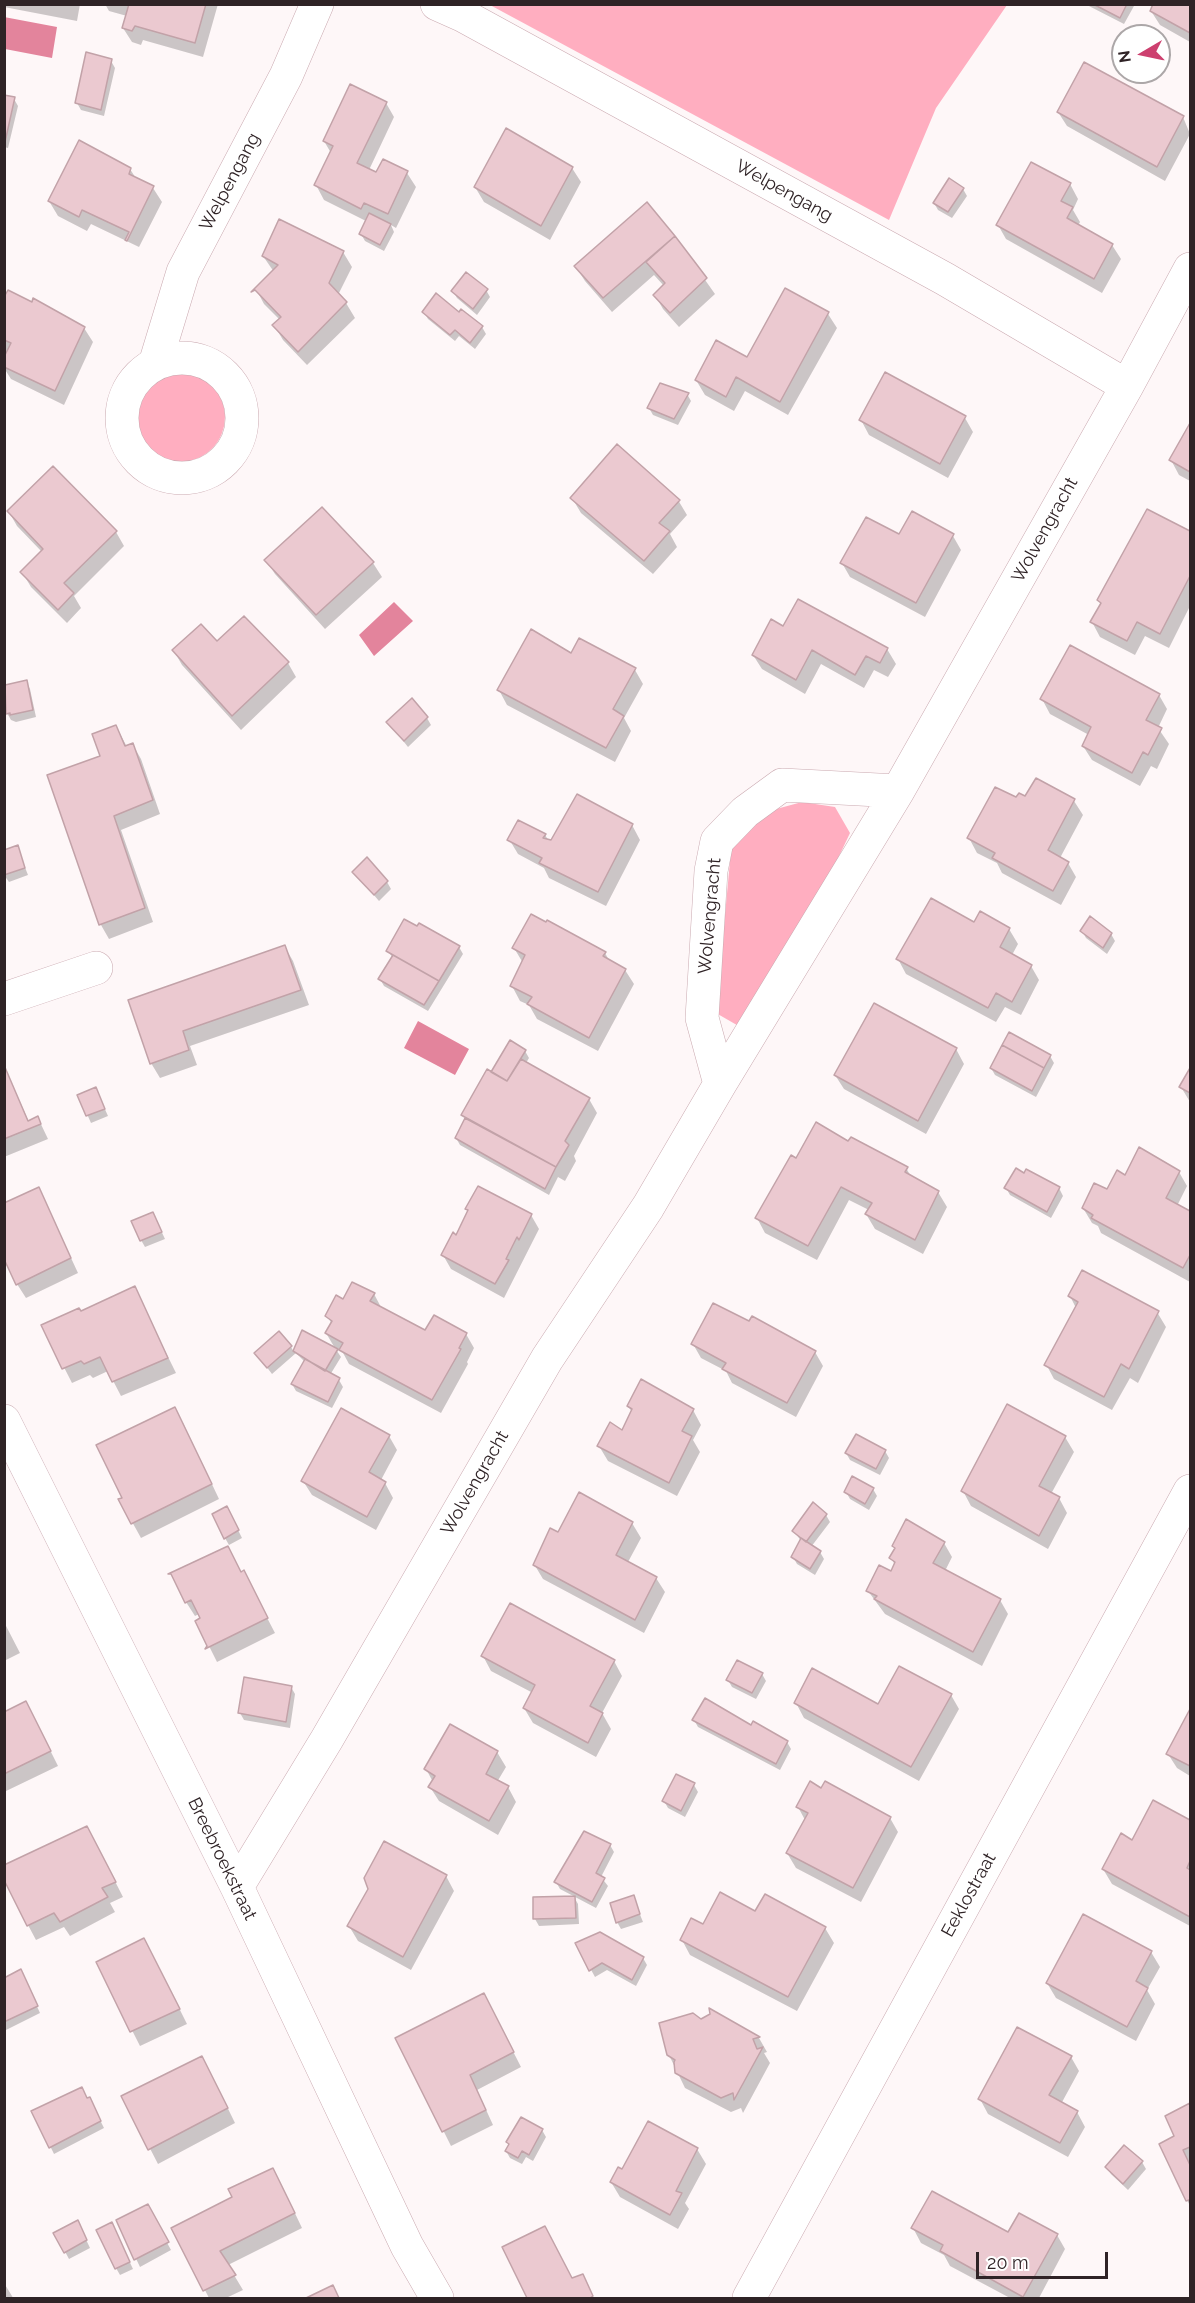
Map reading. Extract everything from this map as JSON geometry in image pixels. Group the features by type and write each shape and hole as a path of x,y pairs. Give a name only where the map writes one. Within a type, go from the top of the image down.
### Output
{"street":[{"name":"Welpengang","path":"155,364 183,272 286,76 317,4"},
{"name":"Welpengang","path":"437,4 464,16 945,279 1127,386"},
{"name":"Wolvengracht","path":"237,1887 327,1739 547,1359 648,1208 720,1083 898,791 1191,269"},
{"name":"Wolvengracht","path":"720,1083 702,1018 711,871 717,841 745,812 782,785 898,791"},
{"path":"4,999 96,968"},
{"name":"Breebroekstraat","path":"4,1420 237,1887 407,2246 437,2298"},
{"name":"Eeklostraat","path":"749,2298 1191,1491"}],"shaded area":[{"path":"1007,4 936,108 889,220 490,5"},
{"path":"4,17 57,27 52,58 5,49"},
{"path":"180,372 197,376 212,385 221,400 225,417 221,434 212,449 197,458 180,462 163,458 148,449 139,434 135,417 139,400 148,385 163,376"},
{"path":"394,602 413,621 374,656 359,635"},
{"path":"802,802 835,807 850,833 806,926 742,1028 716,1013 731,850 769,811"},
{"path":"418,1021 469,1049 455,1075 404,1048"}],"building":[{"path":"129,4 206,4 195,43 135,26 132,31 122,28"},
{"path":"1093,4 1127,4 1120,18"},
{"path":"1153,4 1190,4 1190,33 1150,11"},
{"path":"86,52 112,59 101,110 75,103"},
{"path":"1084,62 1111,77 1111,84 1125,84 1184,116 1157,167 1057,112"},
{"path":"350,84 387,102 357,163 376,172 383,159 408,171 388,214 364,203 361,209 314,185 333,146 323,141"},
{"path":"4,95 15,97 5,142 4,142"},
{"path":"506,128 573,167 541,226 474,187"},
{"path":"79,140 131,168 129,174 154,186 127,241 125,240 129,232 82,210 79,217 48,201"},
{"path":"1031,162 1071,183 1061,201 1073,207 1067,218 1113,244 1094,279 996,225"},
{"path":"949,178 964,188 948,212 933,203"},
{"path":"647,202 675,236 603,298 574,266"},
{"path":"369,213 391,224 380,245 359,234"},
{"path":"279,219 344,251 329,283 347,302 298,352 272,325 281,317 255,290 251,292 278,265 262,256"},
{"path":"675,236 707,278 670,313 653,295 665,283 646,262"},
{"path":"466,272 488,289 473,309 451,291"},
{"path":"785,288 829,312 780,402 736,377 726,397 695,380 716,340 747,357"},
{"path":"8,290 32,302 33,298 85,327 55,391 4,367 4,357 11,343 4,340 4,297"},
{"path":"436,293 459,312 461,309 483,326 470,343 455,330 450,335 422,312"},
{"path":"885,372 966,416 940,464 859,420"},
{"path":"660,383 689,393 674,419 647,408"},
{"path":"1190,423 1190,472 1169,460"},
{"path":"617,444 680,500 659,523 670,531 644,561 570,498"},
{"path":"53,466 117,531 64,583 74,593 58,610 20,572 43,549 7,511"},
{"path":"322,507 374,562 316,615 264,560"},
{"path":"1147,509 1190,531 1190,576 1160,634 1137,622 1127,641 1090,622 1101,603 1097,600"},
{"path":"912,511 954,534 916,603 840,563 866,517 899,534"},
{"path":"798,599 888,648 880,663 866,656 855,675 812,650 796,680 752,655 771,619 783,626"},
{"path":"244,616 289,662 232,716 172,650 201,624 217,641"},
{"path":"531,629 571,653 579,638 636,668 613,709 624,716 606,748 497,690"},
{"path":"1070,645 1160,694 1146,720 1162,728 1148,755 1143,752 1132,773 1082,746 1091,727 1040,699"},
{"path":"27,680 33,710 6,714 5,685"},
{"path":"412,698 428,717 404,741 386,722"},
{"path":"116,725 125,746 133,743 153,800 114,816 145,908 99,925 47,775 100,756 92,734"},
{"path":"1036,778 1075,799 1048,850 1069,862 1053,891 992,858 995,853 967,838 995,787 1016,797 1019,793 1025,796"},
{"path":"577,794 633,824 598,892 539,863 542,858 507,840 518,820 546,834 543,838 551,840"},
{"path":"18,845 25,868 4,875 4,850"},
{"path":"367,857 388,881 374,895 352,872"},
{"path":"931,898 974,922 980,911 1010,928 1000,947 1032,965 1012,1002 996,993 988,1008 896,959"},
{"path":"531,914 546,922 547,920 606,952 603,956 626,969 589,1038 527,1004 532,997 510,986 525,955 512,948"},
{"path":"1090,916 1112,933 1103,948 1080,931"},
{"path":"404,919 417,926 419,923 460,946 439,981 386,951"},
{"path":"285,945 301,990 183,1031 189,1050 150,1064 128,1000"},
{"path":"393,955 439,981 424,1005 378,979"},
{"path":"874,1003 957,1048 918,1121 834,1075"},
{"path":"1009,1032 1051,1055 1044,1068 1002,1045"},
{"path":"510,1040 526,1050 507,1081 491,1072"},
{"path":"1002,1045 1044,1068 1032,1091 990,1068"},
{"path":"521,1059 590,1098 565,1141 569,1145 556,1167 461,1115 487,1069 507,1081"},
{"path":"4,1065 28,1121 38,1116 41,1124 4,1139"},
{"path":"1190,1068 1190,1093 1179,1087"},
{"path":"96,1087 105,1109 86,1116 77,1095"},
{"path":"465,1118 556,1167 545,1189 455,1138"},
{"path":"816,1122 848,1141 851,1137 908,1167 905,1172 939,1191 915,1240 865,1214 872,1203 841,1187 808,1246 755,1218 791,1155 796,1158"},
{"path":"1139,1147 1180,1171 1166,1198 1190,1211 1190,1255 1183,1268 1091,1218 1093,1215 1082,1208 1094,1183 1107,1189 1117,1170 1125,1175"},
{"path":"1016,1168 1024,1173 1026,1169 1060,1187 1047,1212 1004,1188"},
{"path":"478,1186 532,1214 519,1240 517,1237 506,1259 509,1260 495,1284 441,1255 453,1232 456,1235 468,1210 465,1209"},
{"path":"39,1187 71,1258 16,1285 4,1259 4,1203"},
{"path":"153,1212 162,1232 140,1241 131,1221"},
{"path":"1082,1270 1159,1311 1129,1369 1121,1364 1104,1397 1044,1365 1078,1302 1068,1296"},
{"path":"352,1282 375,1293 370,1301 425,1330 434,1315 467,1333 459,1348 461,1349 432,1400 339,1350 343,1343 325,1333 332,1321 325,1316 336,1295 343,1299"},
{"path":"135,1286 168,1358 112,1382 100,1357 84,1364 81,1361 62,1369 41,1325 79,1308 81,1311"},
{"path":"713,1303 749,1321 752,1316 816,1351 787,1403 722,1369 726,1363 691,1344"},
{"path":"302,1330 338,1349 325,1371 293,1351"},
{"path":"279,1331 292,1346 267,1368 254,1353"},
{"path":"305,1359 340,1378 328,1402 291,1384"},
{"path":"641,1379 694,1409 682,1431 692,1436 669,1483 597,1446 610,1422 622,1430 632,1409 627,1406"},
{"path":"1007,1404 1066,1436 1039,1486 1060,1497 1039,1536 961,1491"},
{"path":"175,1407 212,1484 131,1524 118,1499 122,1498 96,1445"},
{"path":"341,1408 390,1435 369,1472 386,1482 367,1517 301,1481"},
{"path":"856,1434 886,1450 876,1469 845,1453"},
{"path":"852,1476 874,1488 865,1504 844,1492"},
{"path":"579,1492 633,1522 616,1555 657,1577 635,1620 533,1565 550,1528 558,1532"},
{"path":"813,1502 827,1514 806,1542 792,1531"},
{"path":"227,1506 239,1530 224,1539 212,1514"},
{"path":"906,1519 945,1542 933,1563 1001,1599 973,1652 874,1599 877,1596 866,1591 879,1565 891,1571 895,1562 889,1558 895,1548 892,1546"},
{"path":"801,1538 821,1551 810,1569 791,1557"},
{"path":"228,1546 241,1572 244,1570 268,1618 205,1649 207,1646 195,1621 200,1618 191,1600 185,1603 171,1574 168,1574"},
{"path":"510,1603 615,1660 590,1706 603,1713 588,1743 523,1708 535,1685 481,1656"},
{"path":"737,1660 763,1673 752,1693 726,1680"},
{"path":"899,1666 952,1694 911,1767 794,1703 812,1668 878,1704"},
{"path":"244,1677 292,1686 286,1722 238,1713"},
{"path":"705,1698 751,1725 753,1721 788,1741 776,1764 692,1720"},
{"path":"26,1701 51,1751 4,1774 4,1712"},
{"path":"1190,1709 1190,1766 1166,1754"},
{"path":"450,1724 498,1751 486,1774 509,1786 489,1821 428,1787 435,1776 424,1769"},
{"path":"676,1774 695,1783 681,1811 662,1801"},
{"path":"810,1781 821,1788 825,1781 891,1817 853,1888 786,1853 808,1813 796,1807"},
{"path":"1153,1800 1190,1820 1190,1861 1187,1868 1190,1870 1190,1917 1102,1869 1121,1833 1132,1840"},
{"path":"87,1826 116,1882 102,1888 108,1897 60,1922 54,1913 27,1926 4,1880 4,1865"},
{"path":"584,1831 611,1844 596,1873 605,1878 592,1902 554,1882"},
{"path":"384,1841 447,1875 403,1957 347,1926 368,1889 364,1878"},
{"path":"720,1892 755,1911 765,1894 826,1927 788,1997 680,1940 691,1918 703,1924"},
{"path":"634,1895 640,1914 616,1923 610,1903"},
{"path":"575,1896 576,1918 533,1919 533,1897"},
{"path":"1083,1914 1152,1951 1136,1981 1148,1988 1127,2027 1046,1983"},
{"path":"600,1932 644,1957 632,1980 602,1963 589,1971 575,1943"},
{"path":"144,1938 180,2009 130,2032 96,1962"},
{"path":"21,1969 38,2006 4,2022 4,1978"},
{"path":"484,1993 514,2052 470,2075 486,2110 442,2132 395,2038"},
{"path":"709,2008 760,2037 753,2039 757,2049 763,2047 734,2100 733,2093 721,2098 675,2073 675,2060 667,2055 659,2023 693,2013 701,2019 710,2014"},
{"path":"1017,2027 1072,2056 1049,2095 1078,2111 1060,2143 978,2099"},
{"path":"202,2056 228,2108 148,2150 121,2096"},
{"path":"82,2087 87,2098 90,2097 101,2121 49,2148 31,2111"},
{"path":"1190,2103 1190,2147 1183,2150 1190,2165 1190,2203 1189,2200 1186,2201 1159,2144 1174,2136 1165,2116"},
{"path":"521,2117 543,2129 529,2155 522,2151 518,2158 505,2151 509,2144 506,2142"},
{"path":"648,2121 698,2148 676,2191 682,2193 670,2215 610,2182 618,2167 622,2169"},
{"path":"1124,2145 1143,2161 1123,2184 1105,2167"},
{"path":"273,2168 295,2213 220,2251 236,2275 203,2291 171,2228 232,2197 228,2189"},
{"path":"932,2191 1008,2232 1019,2213 1058,2234 1023,2297 940,2251 943,2245 911,2228"},
{"path":"148,2204 169,2242 134,2260 116,2220"},
{"path":"78,2220 87,2240 64,2253 53,2233"},
{"path":"112,2222 130,2262 115,2269 96,2230"},
{"path":"545,2226 572,2278 583,2274 593,2296 590,2298 527,2298 502,2247"},
{"path":"333,2285 339,2298 306,2298"}]}
